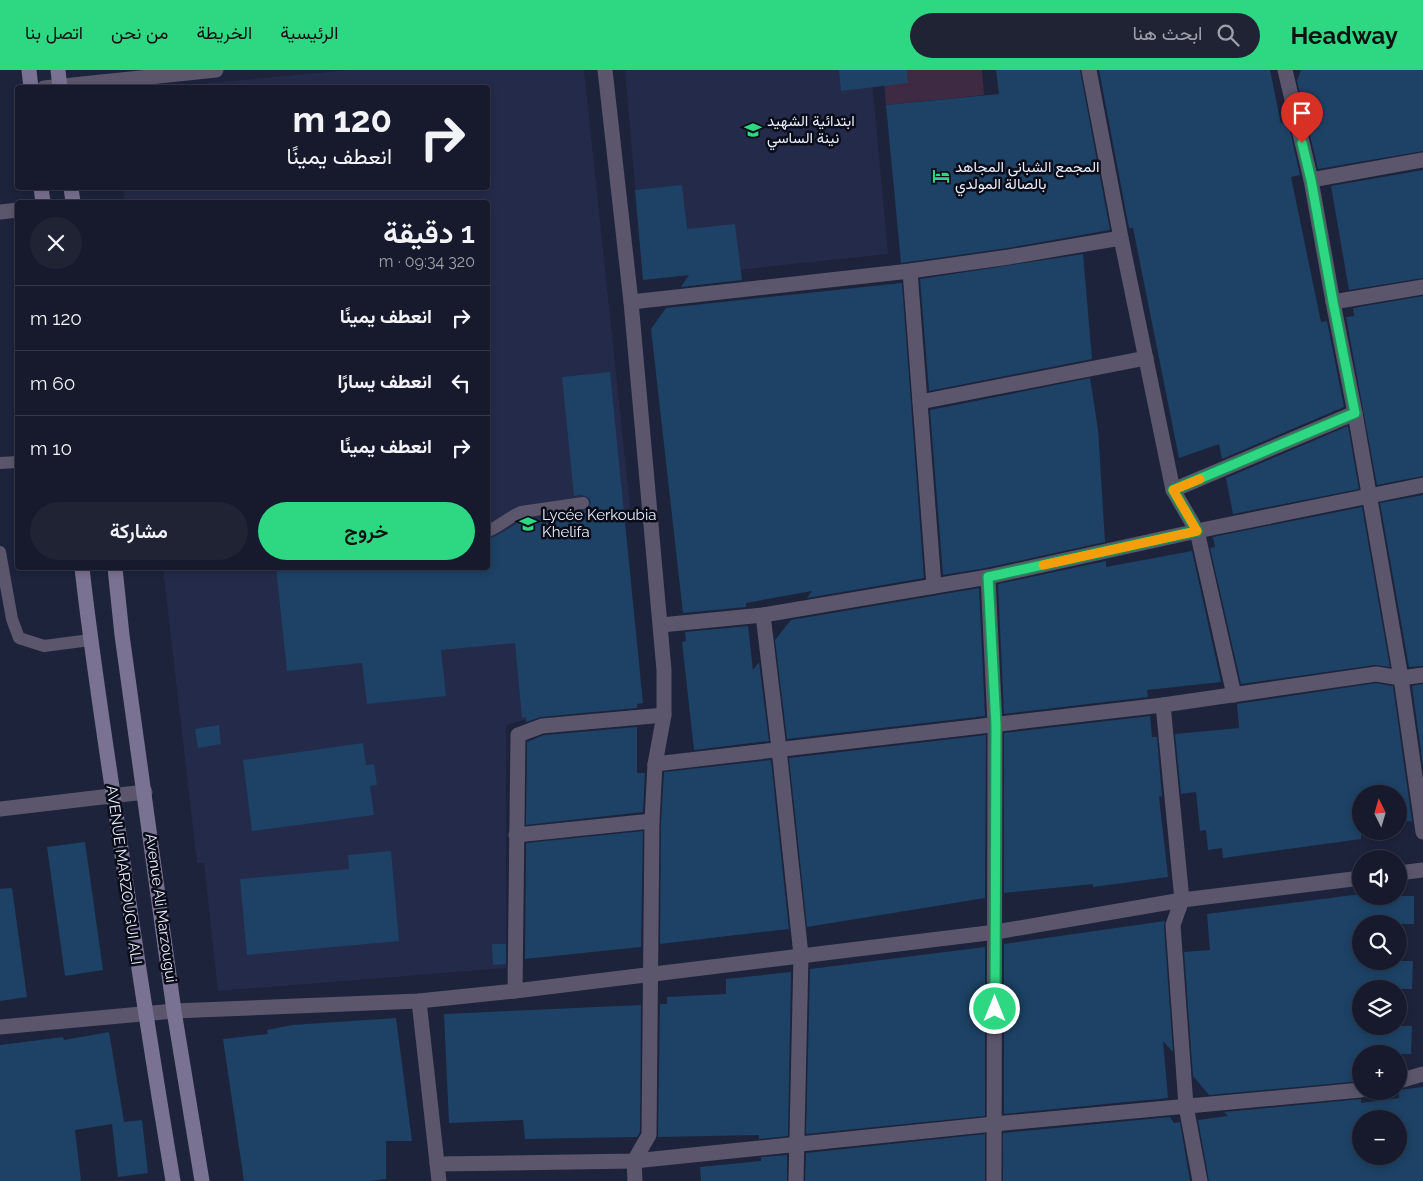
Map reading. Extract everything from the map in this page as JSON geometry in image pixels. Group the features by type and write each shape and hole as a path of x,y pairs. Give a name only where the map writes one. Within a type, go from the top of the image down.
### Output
{"main road":[{"path":"29,70 31,85"},
{"path":"58,70 60,85"},
{"name":"AVENUE MARZOUGUI ALI","path":"82,570 90,640 144,1014 172,1181"},
{"name":"Avenue Ali Marzougui","path":"115,570 122,635 174,1011 202,1181"}],"street":[{"path":"78,85 216,70"},
{"path":"605,70 631,302 664,670 664,715 655,764 652,821 649,1135 634,1161 635,1181"},
{"path":"1089,70 1121,238 1173,490 1197,531 1234,694"},
{"path":"1285,70 1311,180 1355,413 1401,678 1423,832"},
{"path":"1311,180 1423,160"},
{"path":"0,212 15,210"},
{"path":"631,302 910,271 1121,238"},
{"path":"910,271 934,586"},
{"path":"1333,302 1423,287"},
{"path":"920,402 1146,358"},
{"path":"1173,490 1355,413"},
{"path":"661,625 763,615 988,577 1197,531 1423,485"},
{"path":"988,577 996,725 994,1181"},
{"path":"763,615 801,955 796,1181"},
{"path":"655,764 1163,705 1376,674 1401,678 1423,675"},
{"path":"1163,705 1182,900 1173,925 1186,1106 1200,1181"},
{"path":"515,991 518,735 542,726 664,715"},
{"path":"0,810 145,792"},
{"path":"516,834 652,821"},
{"path":"1407,872 1423,870"},
{"path":"0,1027 174,1011 419,1001 515,991 996,932 1182,900 1352,879"},
{"path":"419,1001 439,1181"},
{"path":"1407,1079 1423,1074"},
{"path":"437,1164 634,1161 994,1124 1352,1091"}],"lane":[{"path":"0,463 15,462"},
{"path":"490,530 521,512 583,503"},
{"path":"0,552 12,619 19,638 44,646 90,640"}],"shaded area":[{"name":"Lycée Kerkoubia Khelifa","path":"348,70 584,70 631,516 504,531 528,719 506,725 506,968 218,991 204,863 197,863 163,570 490,570 490,200 125,200 123,190 490,190 490,85 192,85"},
{"name":"ابتدائية الشهيد نينة الساسي","path":"625,70 871,70 888,254 643,280"},
{"path":"883,70 982,70 984,95 886,105"}],"building":[{"path":"839,70 907,70 908,83 841,91"},
{"path":"996,70 1080,70 1110,230 1008,248 901,263 886,105 999,94"},
{"path":"1099,70 1270,70 1281,124 1286,113 1300,175 1291,177 1321,322 1327,321 1344,407 1222,459 1219,444 1179,458 1133,228 1129,228"},
{"path":"1301,70 1423,70 1423,151 1318,169 1297,81"},
{"path":"1423,170 1423,278 1349,290 1331,186"},
{"path":"682,185 687,229 735,224 742,280 681,287 689,275 643,280 635,190"},
{"path":"1083,254 1092,359 929,391 920,279"},
{"path":"902,283 924,578 807,598 812,591 746,603 746,607 683,613 651,329 666,308"},
{"path":"1423,296 1423,476 1377,485 1346,317 1354,316 1353,308"},
{"path":"610,372 643,703 637,704 637,708 541,717 526,722 526,717 522,718 515,643 441,650 446,696 367,704 362,663 287,671 276,570 490,570 490,538 520,522 576,515 576,512 588,509 591,502 589,498 582,495 574,496 562,377"},
{"path":"1090,378 1098,429 1105,542 986,568 943,575 930,410"},
{"path":"1348,426 1359,489 1233,514 1226,478"},
{"path":"1423,495 1423,666 1409,667 1380,503"},
{"path":"1362,507 1390,667 1375,665 1241,684 1210,548 1215,547 1213,537"},
{"path":"1192,551 1221,682 1147,690 1148,697 1004,714 998,584 1106,561 1106,567"},
{"path":"979,588 985,716 787,739 775,640 791,620"},
{"path":"748,626 753,670 759,662 769,741 694,750 682,642 686,641 685,632"},
{"path":"1376,683 1393,686 1407,785 1352,785 1352,840 1354,840 1223,858 1222,848 1208,850 1206,830 1200,831 1196,792 1181,794 1175,734 1239,728 1237,704"},
{"path":"1423,684 1423,766 1412,686"},
{"path":"1150,716 1152,737 1157,737 1162,796 1159,797 1168,877 1093,887 1093,884 1004,893 1004,733"},
{"path":"219,725 221,744 198,748 195,729"},
{"path":"637,727 637,773 645,773 643,812 526,825 527,742 544,735"},
{"path":"986,735 985,898 807,927 789,758"},
{"path":"363,743 366,765 374,764 377,785 370,786 374,815 252,831 243,760"},
{"path":"771,760 789,930 660,944 661,821 664,772"},
{"path":"1408,793 1412,821 1408,821"},
{"path":"643,831 641,947 525,959 526,843"},
{"path":"85,842 103,970 65,976 47,847"},
{"path":"391,851 399,941 247,955 240,879 349,869 348,855"},
{"path":"12,888 27,997 0,1001 0,889"},
{"path":"1352,895 1352,905 1407,905 1407,896 1414,896 1414,924 1407,924 1407,915 1352,915 1352,970 1407,970 1407,961 1413,961 1412,989 1407,989 1407,980 1352,980 1352,1035 1407,1035 1407,1026 1412,1026 1411,1054 1407,1054 1407,1045 1352,1045 1352,1082 1209,1095 1193,1076 1184,952 1210,950 1207,914"},
{"path":"1165,921 1173,1052 1163,1041 1168,1098 1004,1114 1004,944"},
{"path":"492,944 506,944 506,964 493,965"},
{"path":"985,947 985,1116 806,1134 810,969"},
{"path":"791,972 788,1136 759,1139 759,1135 658,1137 660,1004 667,1004 667,997 726,994 726,979"},
{"path":"641,1005 640,1132 637,1137 525,1139 523,1120 449,1123 444,1014"},
{"path":"396,1018 412,1141 386,1141 386,1179 369,1181 244,1181 223,1039 268,1034 267,1030 292,1025"},
{"path":"109,1032 124,1122 142,1120 148,1173 118,1177 112,1124 75,1130 81,1181 0,1181 0,1045 63,1037 64,1040"},
{"path":"1423,1087 1423,1181 1209,1181 1198,1120 1228,1116 1224,1112 1352,1100 1361,1100 1361,1103 1384,1100 1407,1100 1407,1089"},
{"path":"1170,1117 1174,1123 1180,1122 1190,1181 1003,1181 1003,1133"},
{"path":"985,1134 985,1181 805,1181 806,1153"},
{"path":"787,1155 787,1181 701,1181 700,1167 761,1161 761,1157"}],"slow traffic":[{"path":"1043,565 1197,531 1173,490 1200,479"}],"place":[{"name":"ابتدائية الشهيد نينة الساسي","path":"753,130"},
{"name":"المجمع الشباني المجاهد بالصالة المولدي","path":"941,176"},
{"name":"Lycée Kerkoubia Khelifa","path":"528,524"}],"route":[{"path":"995,1009 996,725 988,577 1197,531 1173,490 1355,413 1311,180 1302,143"}]}
